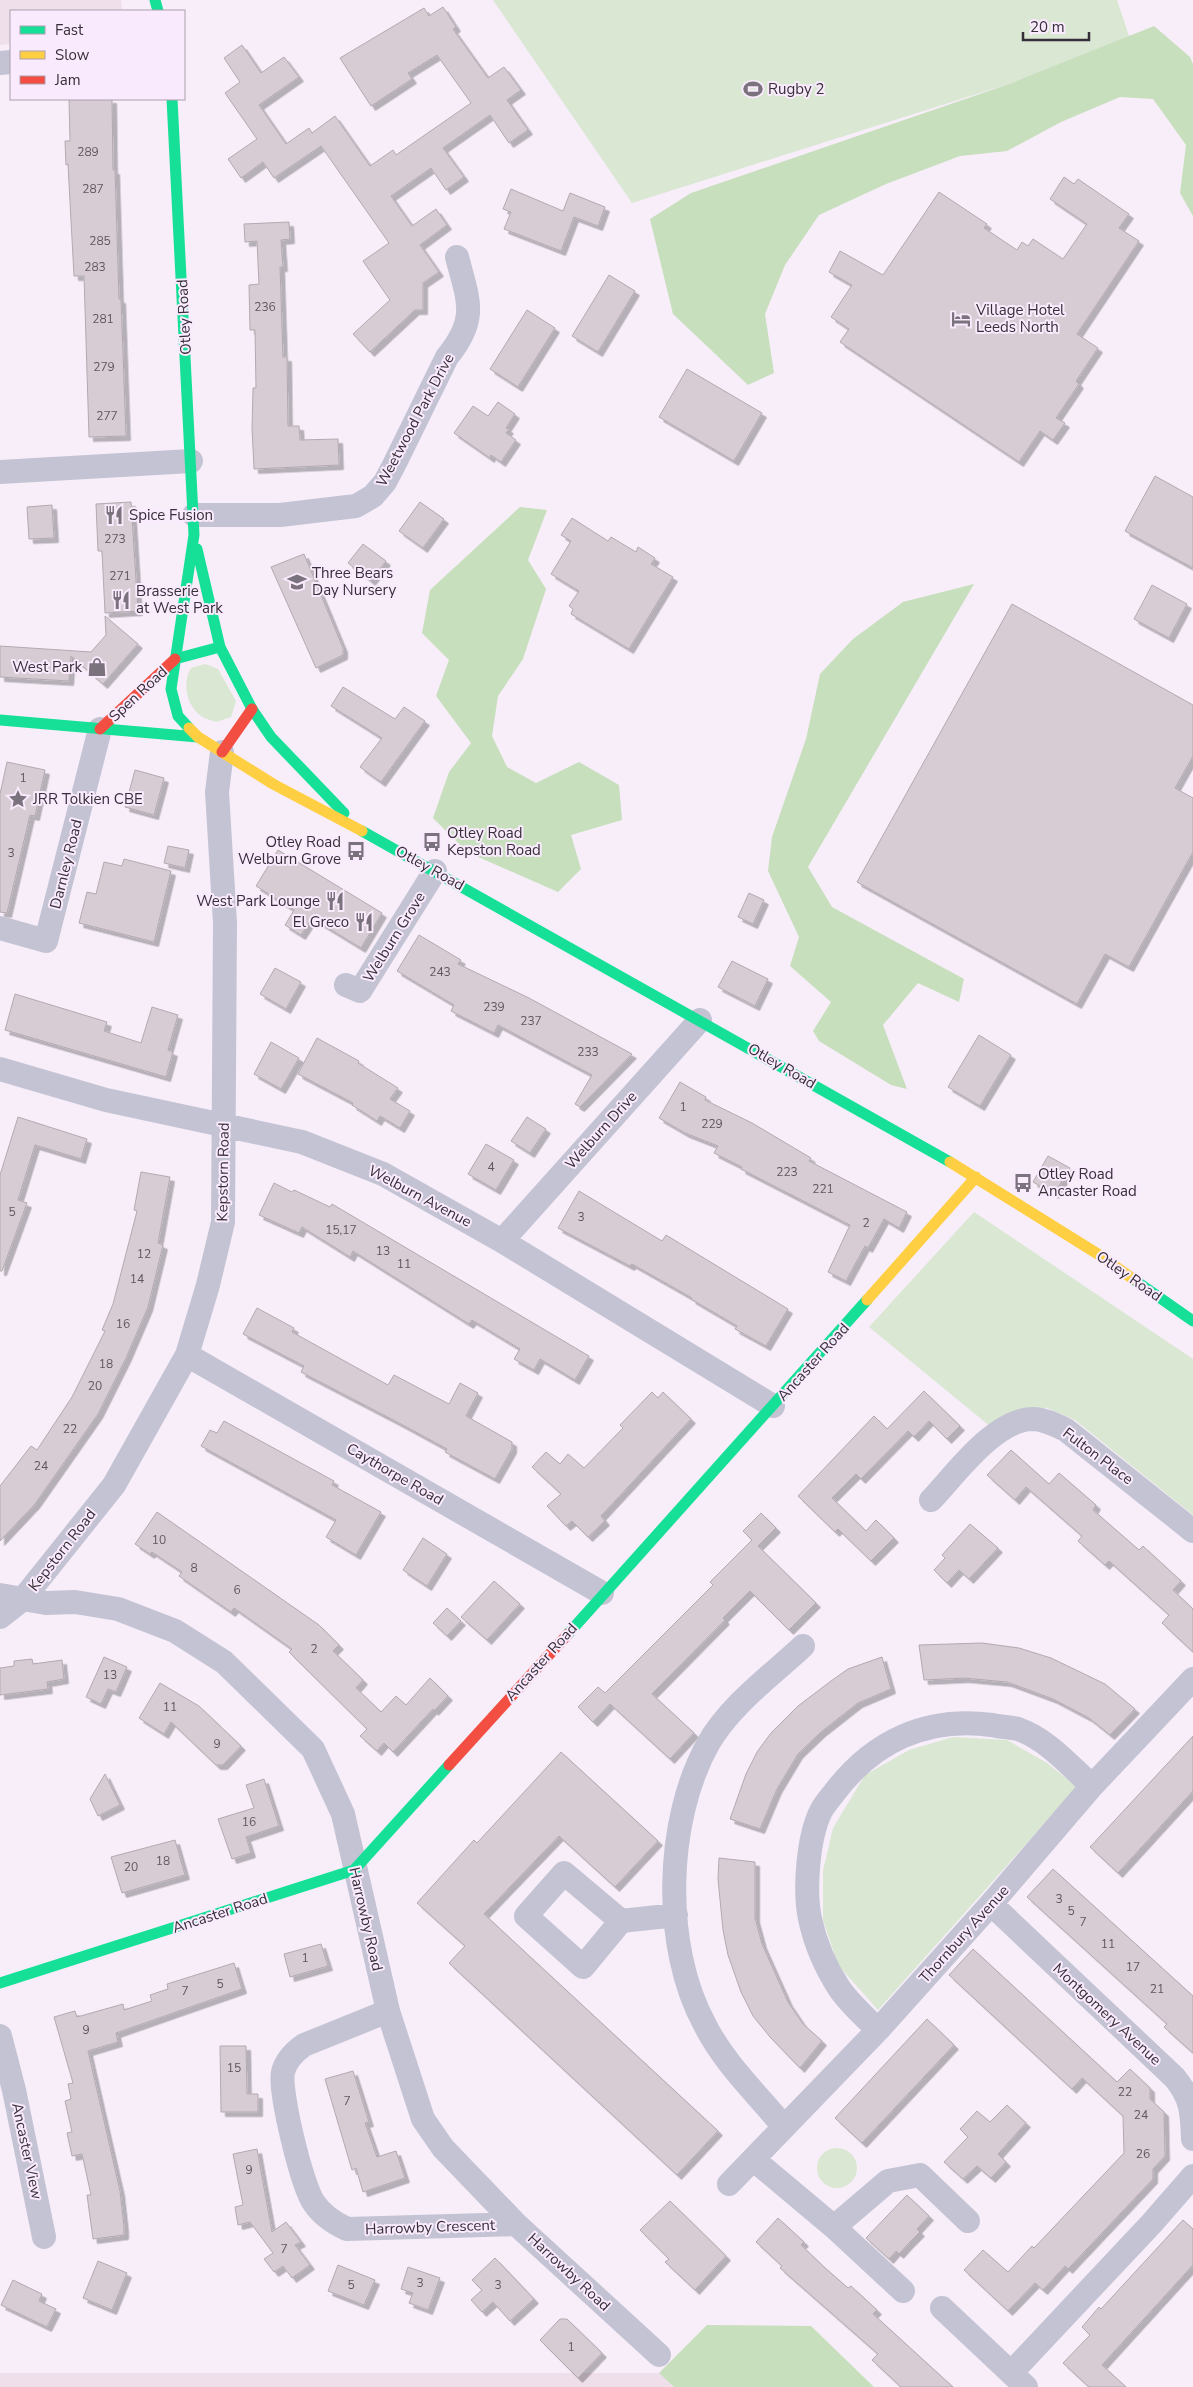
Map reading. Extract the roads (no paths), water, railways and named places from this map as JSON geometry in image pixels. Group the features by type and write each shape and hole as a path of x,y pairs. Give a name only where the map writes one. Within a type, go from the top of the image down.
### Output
{"main road":[{"name":"Otley Road","path":"172,100 194,525 220,647 252,708 271,737 361,830"},
{"name":"Otley Road","path":"194,525 171,688 178,716 198,737 273,784 435,870 976,1177 1101,1256 1193,1321"},
{"path":"175,659 220,647"},
{"name":"Spen Road","path":"100,729 175,659"},
{"path":"222,752 252,708"},
{"name":"Spen Road","path":"0,720 198,737"},
{"name":"Ancaster Road","path":"0,1983 354,1870 773,1406 976,1177"}],"street":[{"name":"Weetwood Park Drive","path":"194,525 356,506 373,496 385,482 447,357 457,345 470,314 457,256"},
{"path":"0,472 191,461"},
{"name":"Darnley Road","path":"0,928 46,941 100,729"},
{"name":"Kepstorn Road","path":"0,1616 23,1599 114,1485 187,1355 208,1285 223,1222 225,922 217,792 222,752"},
{"name":"Welburn Grove","path":"346,986 360,990 435,870"},
{"name":"Welburn Drive","path":"502,1241 700,1020"},
{"name":"Welburn Avenue","path":"0,1069 106,1100 302,1142 383,1174 502,1241 773,1406"},
{"name":"Caythorpe Road","path":"187,1355 602,1594"},
{"name":"Fulton Place","path":"931,1500 989,1438 1002,1429 1032,1419 1052,1423 1066,1430 1193,1531"},
{"name":"Harrowby Road","path":"0,1595 46,1603 75,1602 118,1609 175,1631 224,1662 313,1749 343,1814 354,1870 388,2011 423,2119 443,2148 516,2224 659,2355"},
{"path":"784,2126 720,2049 704,2025 690,1992 680,1952 676,1915 674,1887 675,1849 688,1793 708,1743 732,1712 803,1646"},
{"name":"Thornbury Avenue","path":"729,2184 878,2030 991,1904 1092,1786 1193,1679"},
{"path":"878,2030 840,1990 823,1958 810,1918 807,1879 821,1811 851,1770 879,1748 912,1731 953,1724 983,1724 1018,1729 1045,1743 1092,1786"},
{"name":"Montgomery Avenue","path":"991,1904 1175,2078 1186,2091 1192,2107 1193,2139"},
{"path":"621,1921 676,1915"},
{"name":"Harrowby Crescent","path":"388,2011 304,2046 295,2052 284,2070 283,2092 304,2183 313,2202 325,2216 346,2229 516,2224"},
{"name":"Ancaster View","path":"0,2036 14,2090 44,2237"},
{"path":"754,2160 834,2227 903,2291"},
{"path":"834,2227 888,2181 920,2174 968,2221"},
{"path":"942,2308 1018,2380 1193,2176"}],"place":[{"name":"Rugby 2","path":"753,89"},
{"name":"Village Hotel Leeds North","path":"961,319"},
{"name":"Spice Fusion","path":"114,515"},
{"name":"Three Bears Day Nursery","path":"297,582"},
{"name":"Brasserie at West Park","path":"121,600"},
{"name":"West Park","path":"97,667"},
{"name":"JRR Tolkien CBE","path":"18,799"},
{"name":"Otley Road Kepston Road","path":"432,842"},
{"name":"Otley Road Welburn Grove","path":"356,851"},
{"name":"West Park Lounge","path":"335,901"},
{"name":"El Greco","path":"364,922"},
{"name":"Otley Road Ancaster Road","path":"1023,1183"}]}
